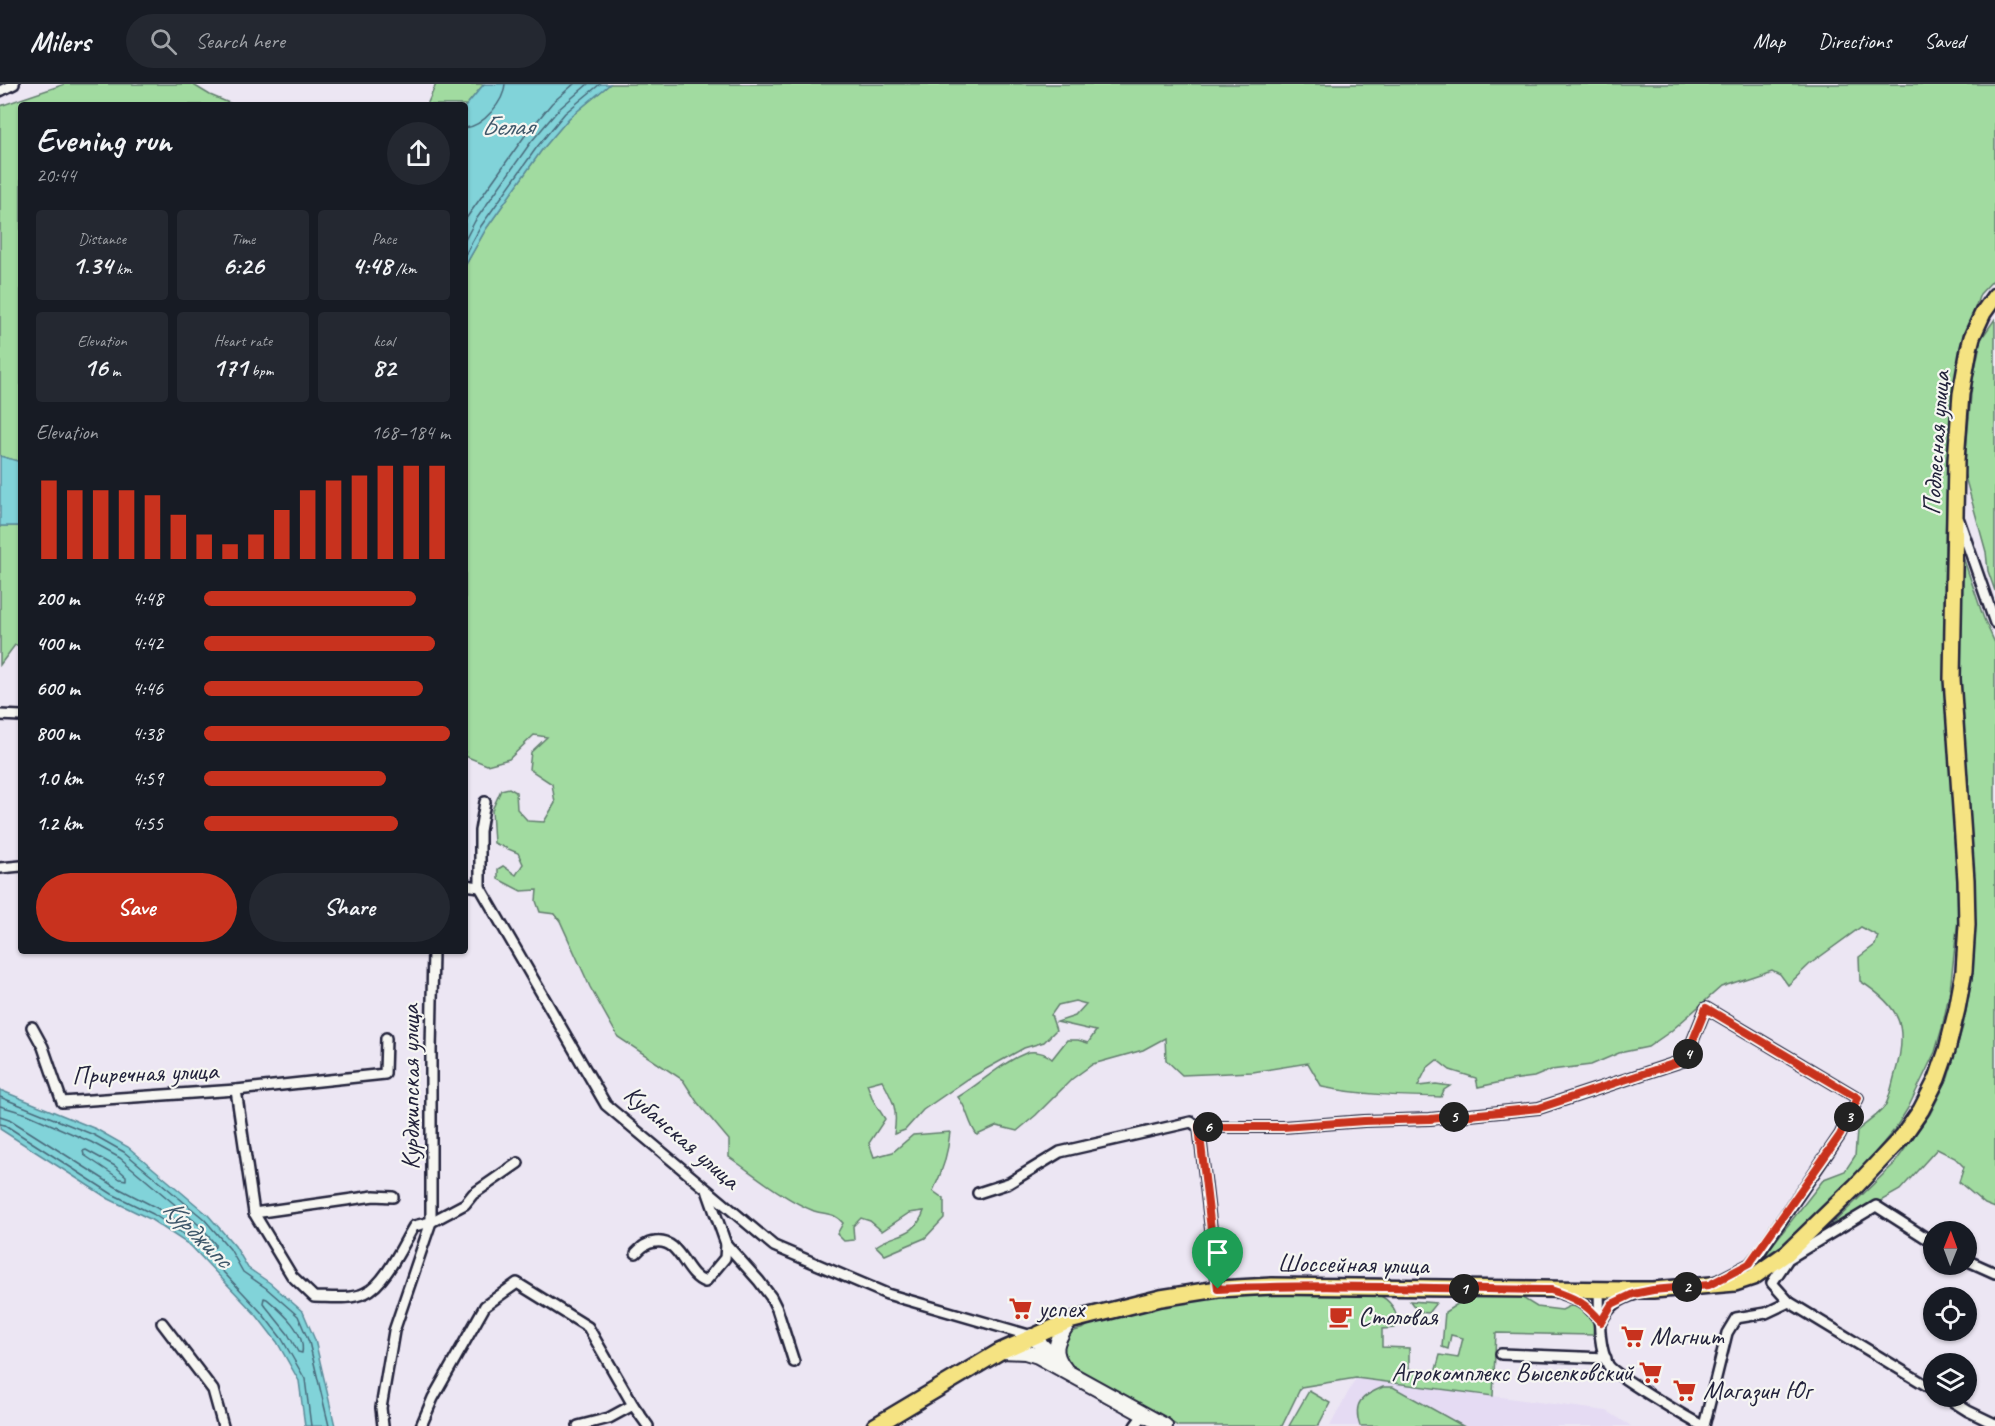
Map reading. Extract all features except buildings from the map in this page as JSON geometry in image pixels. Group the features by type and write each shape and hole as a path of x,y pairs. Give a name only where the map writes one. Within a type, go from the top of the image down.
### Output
{"main road":[{"name":"Подлесная улица","path":"1967,925 1966,880 1953,701 1954,505 1959,417 1965,365 1972,337 1983,313 1995,296"},
{"name":"Шоссейная улица","path":"874,1426 999,1352 1032,1336 1069,1321 1161,1298 1218,1289 1272,1286 1653,1290 1735,1283 1753,1277 1787,1253 1857,1186 1903,1136 1921,1110 1937,1079 1947,1050 1964,971 1967,925"},
{"path":"1066,1370 1059,1360 1056,1344 1059,1335 1069,1321"},
{"path":"1032,1336 1066,1370"},
{"path":"999,1352 1029,1352 1066,1370 1139,1420 1166,1426"}],"street":[{"path":"0,91 14,84"},
{"path":"1954,505 1995,623"},
{"path":"0,715 18,716"},
{"path":"468,885 480,887 480,831 485,802"},
{"path":"0,868 18,866"},
{"name":"Кубанская улица","path":"480,887 606,1105 708,1193 774,1246 887,1294 1032,1336"},
{"name":"Курджипская улица","path":"383,1426 381,1408 394,1331 431,1222 433,954"},
{"path":"978,1193 1009,1183 1060,1152 1191,1122 1199,1127 1283,1127 1430,1119 1539,1108 1685,1060 1706,1008 1858,1098 1840,1135 1760,1252 1749,1264 1709,1285"},
{"name":"Приречная улица","path":"32,1027 43,1047 62,1102 236,1090 385,1074 386,1038"},
{"name":"Приречная улица","path":"236,1090 254,1213 292,1276 314,1297 342,1298 366,1293 381,1281 414,1226 431,1222"},
{"path":"1199,1127 1218,1289"},
{"path":"431,1222 465,1204 473,1194 518,1163"},
{"path":"708,1193 726,1244 771,1297 794,1362"},
{"path":"254,1213 374,1196 393,1197"},
{"path":"1923,1236 1876,1206 1788,1259 1772,1283 1789,1302 1923,1383"},
{"path":"636,1253 643,1245 663,1241 670,1244 699,1280 705,1282 725,1258 726,1244"},
{"path":"1977,1265 1995,1274"},
{"path":"421,1426 439,1388 485,1306 517,1283 588,1327 633,1405 648,1426"},
{"path":"1551,1290 1579,1300 1601,1322"},
{"path":"1599,1290 1603,1350 1609,1367 1703,1426 1728,1333 1736,1318 1766,1313 1789,1302"},
{"path":"1601,1322 1612,1304 1633,1294 1653,1290"},
{"path":"162,1323 213,1390 223,1426"},
{"path":"1501,1354 1606,1358"},
{"path":"578,1426 609,1418 633,1405"},
{"path":"1964,1407 1995,1424"}],"shaded area":[{"path":"1356,1378 1607,1411 1631,1426 1330,1426"}],"green space":[{"path":"65,84 192,84 227,102 18,102 18,461 0,456 0,106"},
{"path":"436,84 484,84 468,103 428,102"},
{"path":"610,84 1995,84 1995,278 1980,294 1960,350 1948,446 1944,582 1946,710 1960,901 1950,990 1942,1028 1935,1052 1908,1108 1895,1129 1835,1200 1797,1236 1763,1257 1824,1179 1845,1171 1855,1156 1857,1131 1876,1116 1887,1103 1890,1095 1899,1058 1901,1031 1893,1009 1860,981 1859,957 1875,945 1878,936 1861,927 1810,964 1788,985 1780,974 1772,970 1721,987 1671,1031 1648,1047 1619,1053 1591,1065 1551,1070 1534,1077 1478,1087 1476,1078 1450,1070 1437,1060 1427,1068 1418,1086 1436,1084 1450,1086 1444,1090 1441,1097 1381,1095 1322,1087 1308,1063 1253,1072 1182,1075 1166,1060 1165,1038 1143,1050 1093,1064 1072,1079 1017,1131 997,1126 977,1135 958,1097 1017,1057 1036,1052 1052,1059 1067,1040 1088,1043 1096,1031 1057,1022 1075,1016 1086,1004 1075,1001 1058,1005 1051,1015 1056,1030 1044,1042 1024,1048 968,1079 923,1110 905,1130 894,1134 896,1119 894,1106 882,1080 867,1084 873,1100 885,1119 869,1143 874,1157 893,1152 913,1135 950,1132 945,1162 933,1191 944,1199 944,1218 925,1238 885,1255 876,1246 910,1231 920,1220 924,1211 909,1213 882,1231 870,1221 861,1218 853,1226 854,1240 844,1241 837,1234 843,1223 836,1217 814,1211 792,1200 729,1157 729,1140 697,1102 683,1080 618,1037 590,987 560,921 555,914 540,912 536,901 537,890 521,891 498,879 498,869 503,866 516,875 523,864 518,853 494,843 492,810 501,790 509,788 516,792 517,809 528,821 544,822 555,803 552,784 529,769 531,752 547,737 534,735 509,759 487,765 468,757 468,261 486,229 541,151 569,118"},
{"path":"1995,319 1995,591 1964,473 1972,384 1981,339"},
{"path":"0,526 18,526 18,645 15,645 0,665"},
{"path":"1959,545 1984,619 1995,643 1995,1208 1985,1204 1959,1182 1964,1167 1955,1158 1937,1149 1900,1190 1822,1234 1894,1164 1930,1114 1948,1078 1963,1026 1972,979 1974,937 1973,894 1957,695 1962,597"},
{"path":"1376,1294 1386,1299 1393,1307 1397,1317 1395,1328 1382,1329 1382,1347 1409,1348 1409,1369 1435,1373 1440,1355 1458,1358 1463,1338 1451,1335 1448,1349 1442,1347 1445,1312 1473,1294 1516,1294 1537,1307 1562,1310 1570,1306 1579,1307 1590,1316 1594,1326 1593,1335 1496,1333 1493,1396 1356,1378 1301,1387 1282,1426 1178,1426 1070,1367 1060,1345 1065,1334 1084,1328 1097,1319 1121,1313 1221,1295"},
{"path":"1410,1301 1436,1303 1428,1313 1418,1312"},
{"path":"1383,1387 1393,1387 1463,1426 1360,1426 1358,1405 1364,1397"},
{"path":"1309,1391 1330,1403 1318,1426 1289,1426"}],"water":[{"name":"Белая","path":"484,84 610,84 569,118 541,151 486,229 468,261 468,103"},
{"path":"0,456 18,461 18,526 0,526"},
{"name":"Курджипс","path":"0,1090 96,1129 128,1147 208,1215 235,1246 248,1268 270,1283 303,1312 315,1340 335,1426 305,1426 299,1381 277,1342 257,1316 191,1246 150,1219 109,1199 0,1129"}],"place":[{"name":"успех","path":"1020,1308"},
{"name":"Столовая","path":"1340,1316"},
{"name":"Магнит","path":"1632,1336"},
{"name":"Агрокомплекс Выселковский","path":"1651,1372"},
{"name":"Магазин Юг","path":"1685,1390"}],"route":[{"path":"1706,1008 1858,1098 1840,1135 1760,1252 1749,1264 1709,1285 1633,1294 1612,1304 1601,1322 1579,1300 1551,1290 1339,1286 1218,1289 1199,1127 1283,1127 1430,1119 1539,1108 1685,1060 1706,1008"}]}
